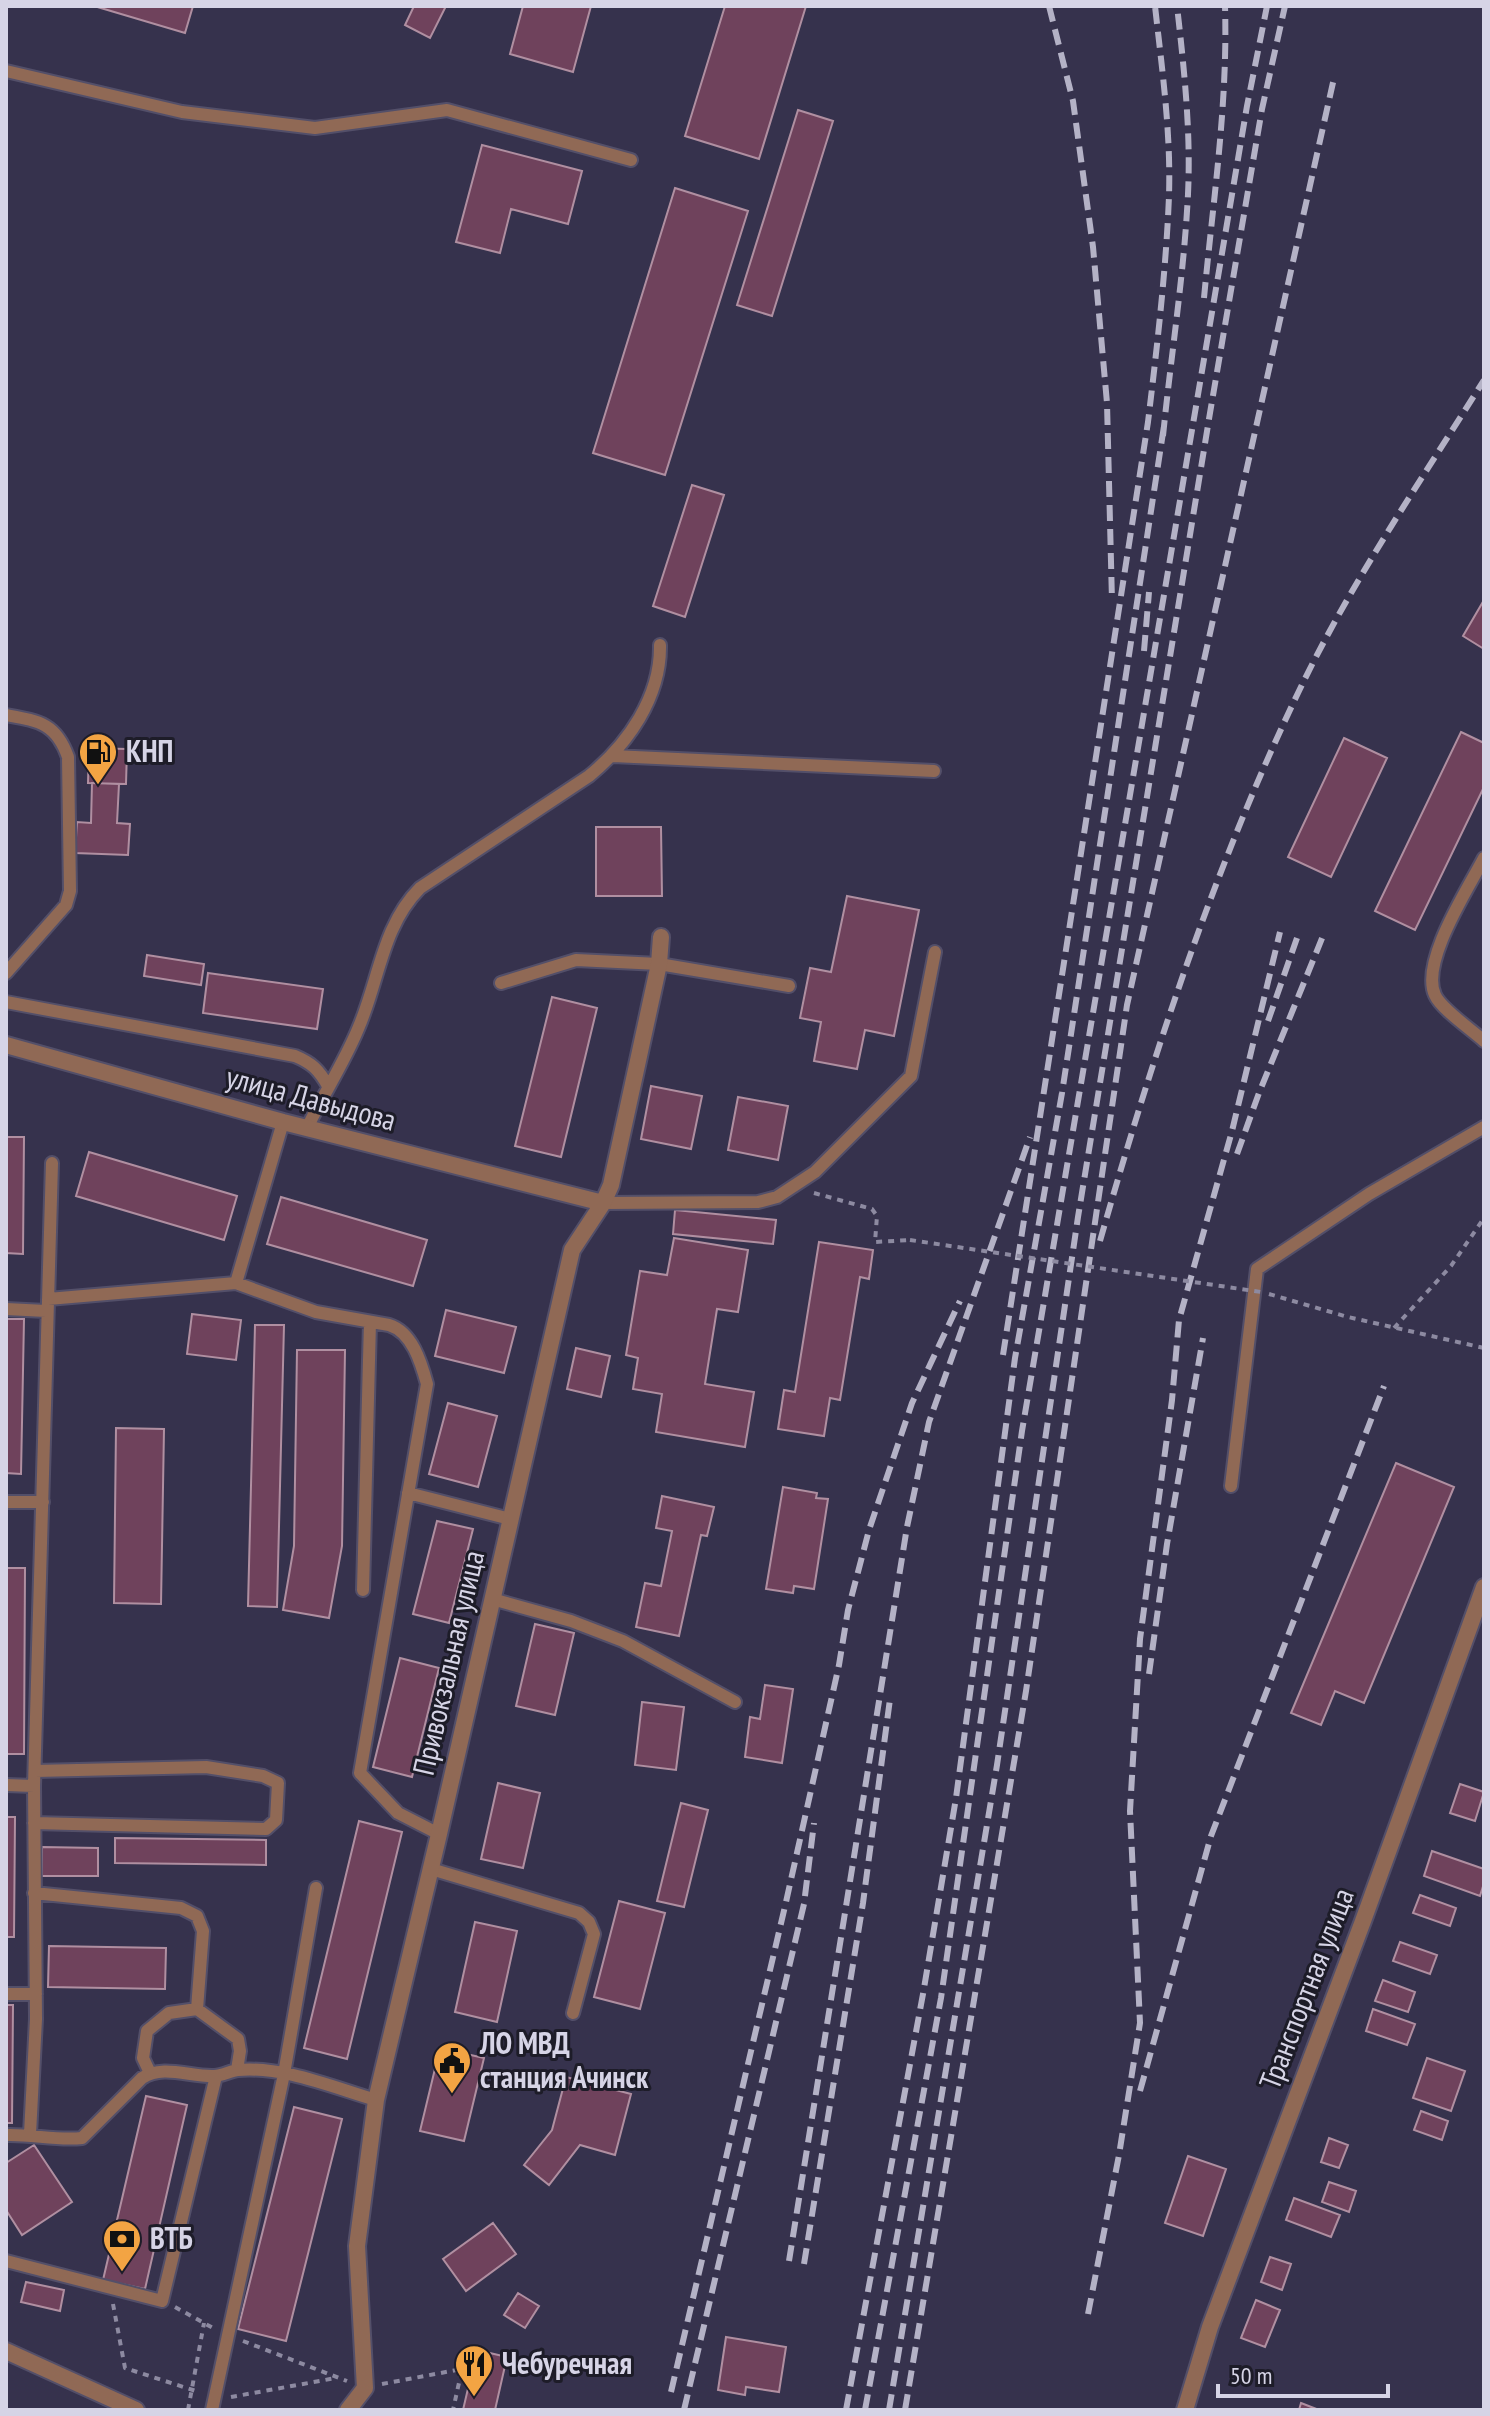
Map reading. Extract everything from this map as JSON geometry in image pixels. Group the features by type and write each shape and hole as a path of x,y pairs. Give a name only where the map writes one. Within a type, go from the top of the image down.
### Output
{"street":[{"name":"Привокзальная улица","path":"365,2388 357,2246 376,2100 572,1250 603,1203 611,1185 659,964 661,937"},
{"name":"улица Давыдова","path":"6,1045 283,1122 603,1203"},
{"name":"Транспортная улица","path":"1185,2410 1210,2327 1363,1921 1484,1587"},
{"path":"6,2351 136,2410"},
{"path":"348,2410 365,2388"}],"lane":[{"path":"6,71 182,112 315,128 447,110 631,160"},
{"path":"307,1128 360,1026 395,919 406,902 420,888 589,776 613,756 635,726 652,690 660,666 660,645"},
{"path":"6,715 38,721 62,740 68,757 70,891 66,905 6,973"},
{"path":"613,756 934,771"},
{"path":"1484,858 1440,945 1430,980 1436,998 1484,1041"},
{"path":"603,1203 758,1202 794,1188 815,1172 911,1076 935,952"},
{"path":"501,983 576,960 659,964 789,986"},
{"path":"6,1002 295,1056 319,1069 328,1086"},
{"path":"236,1283 283,1122"},
{"path":"1231,1486 1257,1269 1369,1194 1484,1127"},
{"path":"30,2134 36,1994 34,1786 52,1163"},
{"path":"6,1309 236,1283 316,1312 398,1328 407,1336 427,1384 360,1773 398,1813 439,1834"},
{"path":"363,1590 370,1322"},
{"path":"408,1493 510,1519"},
{"path":"6,1502 43,1502"},
{"path":"492,1599 571,1621 623,1641 735,1702"},
{"path":"34,1823 266,1829 276,1820 278,1783 263,1776 206,1767 35,1771"},
{"path":"6,1785 34,1786"},
{"path":"431,1869 579,1913 589,1922 594,1934 573,2013"},
{"path":"214,2404 284,2074 316,1888"},
{"path":"34,1893 181,1908 197,1916 203,1931 197,2009"},
{"path":"6,1994 36,1994"},
{"path":"150,2073 143,2058 147,2031 169,2013 197,2009 238,2039 237,2070"},
{"path":"6,2135 82,2138 150,2073 161,2071 216,2076 237,2070 284,2074 376,2100"},
{"path":"6,2261 162,2301 216,2076"}],"path":[{"path":"794,1188 872,1209 877,1216 875,1242 910,1240 1261,1292 1394,1328 1484,1348"},
{"path":"1394,1328 1451,1266 1484,1218"},
{"path":"110,2287 125,2368 192,2390 214,2404 219,2399 339,2378"},
{"path":"162,2301 228,2335 365,2388 462,2369 453,2410"},
{"path":"188,2410 204,2323"}],"building":[{"path":"94,6 193,6 185,33"},
{"path":"414,6 446,6 430,38 405,25"},
{"path":"523,6 591,6 573,72 510,54"},
{"path":"725,6 806,6 759,159 685,136"},
{"path":"798,110 833,121 772,316 737,305"},
{"path":"482,145 582,171 568,224 511,209 500,253 456,242"},
{"path":"675,188 748,211 665,475 593,453"},
{"path":"692,485 724,495 685,617 653,606"},
{"path":"1484,600 1484,649 1463,636"},
{"path":"1461,732 1484,743 1484,787 1415,930 1375,911"},
{"path":"1344,738 1387,758 1331,877 1288,857"},
{"path":"89,748 127,749 126,784 88,783"},
{"path":"92,783 119,784 117,823 130,824 128,855 75,853 77,822 91,823"},
{"path":"596,827 661,827 662,896 596,896"},
{"path":"847,896 919,910 894,1036 865,1030 857,1069 814,1061 821,1022 800,1018 810,968 831,972"},
{"path":"147,955 204,964 201,985 144,976"},
{"path":"208,973 323,989 317,1029 203,1013"},
{"path":"552,997 597,1008 561,1157 515,1146"},
{"path":"651,1086 702,1096 691,1149 641,1139"},
{"path":"738,1097 788,1106 778,1160 728,1150"},
{"path":"6,1137 24,1137 23,1254 6,1253"},
{"path":"89,1152 237,1196 224,1240 76,1196"},
{"path":"281,1197 427,1240 413,1286 267,1244"},
{"path":"675,1210 776,1220 773,1244 673,1234"},
{"path":"674,1238 748,1250 738,1312 717,1309 705,1384 754,1392 745,1447 656,1432 662,1394 633,1389 638,1358 626,1355 640,1271 667,1275"},
{"path":"819,1242 873,1250 869,1279 860,1277 840,1400 830,1398 824,1436 778,1429 784,1390 795,1392"},
{"path":"446,1310 516,1327 504,1373 435,1356"},
{"path":"192,1314 241,1320 236,1360 187,1354"},
{"path":"6,1319 24,1319 21,1474 6,1473"},
{"path":"255,1325 284,1325 277,1607 248,1606"},
{"path":"576,1348 610,1356 601,1397 567,1389"},
{"path":"297,1350 345,1350 342,1546 329,1618 283,1610 294,1546"},
{"path":"448,1403 497,1416 478,1487 429,1474"},
{"path":"116,1428 164,1429 161,1604 114,1603"},
{"path":"1396,1463 1454,1487 1364,1703 1335,1691 1321,1725 1291,1713"},
{"path":"783,1487 817,1493 816,1498 828,1499 814,1589 794,1586 793,1593 766,1589"},
{"path":"662,1496 714,1507 707,1536 701,1535 679,1636 636,1627 645,1583 661,1586 672,1531 656,1528"},
{"path":"437,1521 473,1529 449,1623 413,1614"},
{"path":"6,1568 25,1568 24,1754 6,1754"},
{"path":"535,1624 574,1633 555,1715 516,1706"},
{"path":"400,1658 439,1668 412,1777 373,1767"},
{"path":"765,1685 793,1689 782,1763 745,1757 750,1717 760,1719"},
{"path":"642,1702 684,1707 676,1770 635,1765"},
{"path":"498,1783 540,1793 523,1868 481,1859"},
{"path":"1460,1784 1484,1792 1475,1821 1450,1813"},
{"path":"681,1803 708,1810 684,1907 657,1901"},
{"path":"6,1817 15,1817 14,1937 6,1937"},
{"path":"359,1821 402,1832 347,2059 304,2048"},
{"path":"115,1838 266,1840 266,1865 115,1863"},
{"path":"42,1847 98,1848 98,1876 42,1876"},
{"path":"1432,1851 1484,1869 1480,1896 1424,1876"},
{"path":"1420,1895 1456,1908 1450,1926 1413,1913"},
{"path":"619,1901 665,1913 640,2009 594,1997"},
{"path":"475,1922 517,1931 497,2022 455,2012"},
{"path":"1400,1942 1437,1955 1430,1974 1393,1961"},
{"path":"49,1946 166,1948 165,1989 48,1987"},
{"path":"1383,1980 1415,1992 1408,2012 1375,2001"},
{"path":"6,2005 13,2005 12,2123 6,2123"},
{"path":"1373,2009 1415,2024 1407,2045 1366,2031"},
{"name":"ЛО МВД станция Ачинск","path":"440,2048 484,2058 464,2141 420,2131"},
{"path":"1427,2058 1465,2071 1451,2111 1413,2098"},
{"path":"566,2077 631,2094 615,2155 580,2145 549,2185 524,2165 552,2130"},
{"path":"146,2096 187,2105 145,2289 103,2280"},
{"path":"294,2107 342,2119 286,2341 238,2329"},
{"path":"1421,2111 1448,2121 1442,2140 1414,2130"},
{"path":"1329,2138 1348,2145 1339,2168 1321,2162"},
{"path":"34,2145 72,2202 22,2235 6,2210 6,2163"},
{"path":"1188,2156 1226,2169 1203,2236 1165,2223"},
{"path":"1329,2182 1356,2191 1349,2212 1322,2202"},
{"path":"1294,2198 1340,2215 1331,2237 1286,2220"},
{"path":"493,2223 516,2254 466,2291 443,2259"},
{"path":"1270,2257 1291,2264 1282,2290 1261,2282"},
{"path":"26,2282 64,2290 60,2311 21,2302"},
{"path":"518,2293 539,2306 525,2328 504,2315"},
{"path":"1256,2300 1280,2310 1265,2347 1241,2338"},
{"path":"726,2337 786,2347 779,2392 746,2387 745,2395 718,2390"},
{"path":"477,2350 507,2357 495,2410 463,2410"},
{"path":"1301,2403 1319,2410 1299,2410"}],"railway":[{"path":"1049,6 1073,101 1093,247 1107,403 1112,601"},
{"path":"1003,1355 1155,366 1169,196 1169,148 1155,6"},
{"path":"1163,436 1189,170 1188,123 1177,6"},
{"path":"1204,298 1222,115 1225,6"},
{"path":"865,2410 941,1998 1022,1431 1247,106 1267,6"},
{"path":"889,2410 997,1765 1078,1217 1210,413 1262,109 1285,6"},
{"path":"905,2410 1026,1691 1127,1005 1334,78"},
{"path":"1100,1241 1187,963 1268,759 1340,612 1484,380"},
{"path":"846,2410 956,1798 1015,1358 1062,1093 1164,426"},
{"path":"1144,651 1149,592"},
{"path":"1237,1154 1325,931"},
{"path":"1088,2314 1119,2155 1140,2023 1130,1811 1140,1639 1172,1400 1179,1320 1232,1131 1280,932"},
{"path":"1268,1021 1297,938"},
{"path":"789,2261 907,1527 929,1422 1030,1137"},
{"path":"671,2392 786,1902 839,1665 848,1610 869,1530 912,1403 960,1301"},
{"path":"1149,1674 1167,1544 1203,1338"},
{"path":"1140,2091 1211,1836 1384,1386"},
{"path":"804,2264 863,1903 890,1699"},
{"path":"684,2410 804,1904 814,1823"}],"place":[{"name":"КНП","path":"98,786"},
{"name":"ЛО МВД станция Ачинск","path":"452,2095"},
{"name":"ВТБ","path":"122,2273"},
{"name":"Чебуречная","path":"474,2398"}]}
